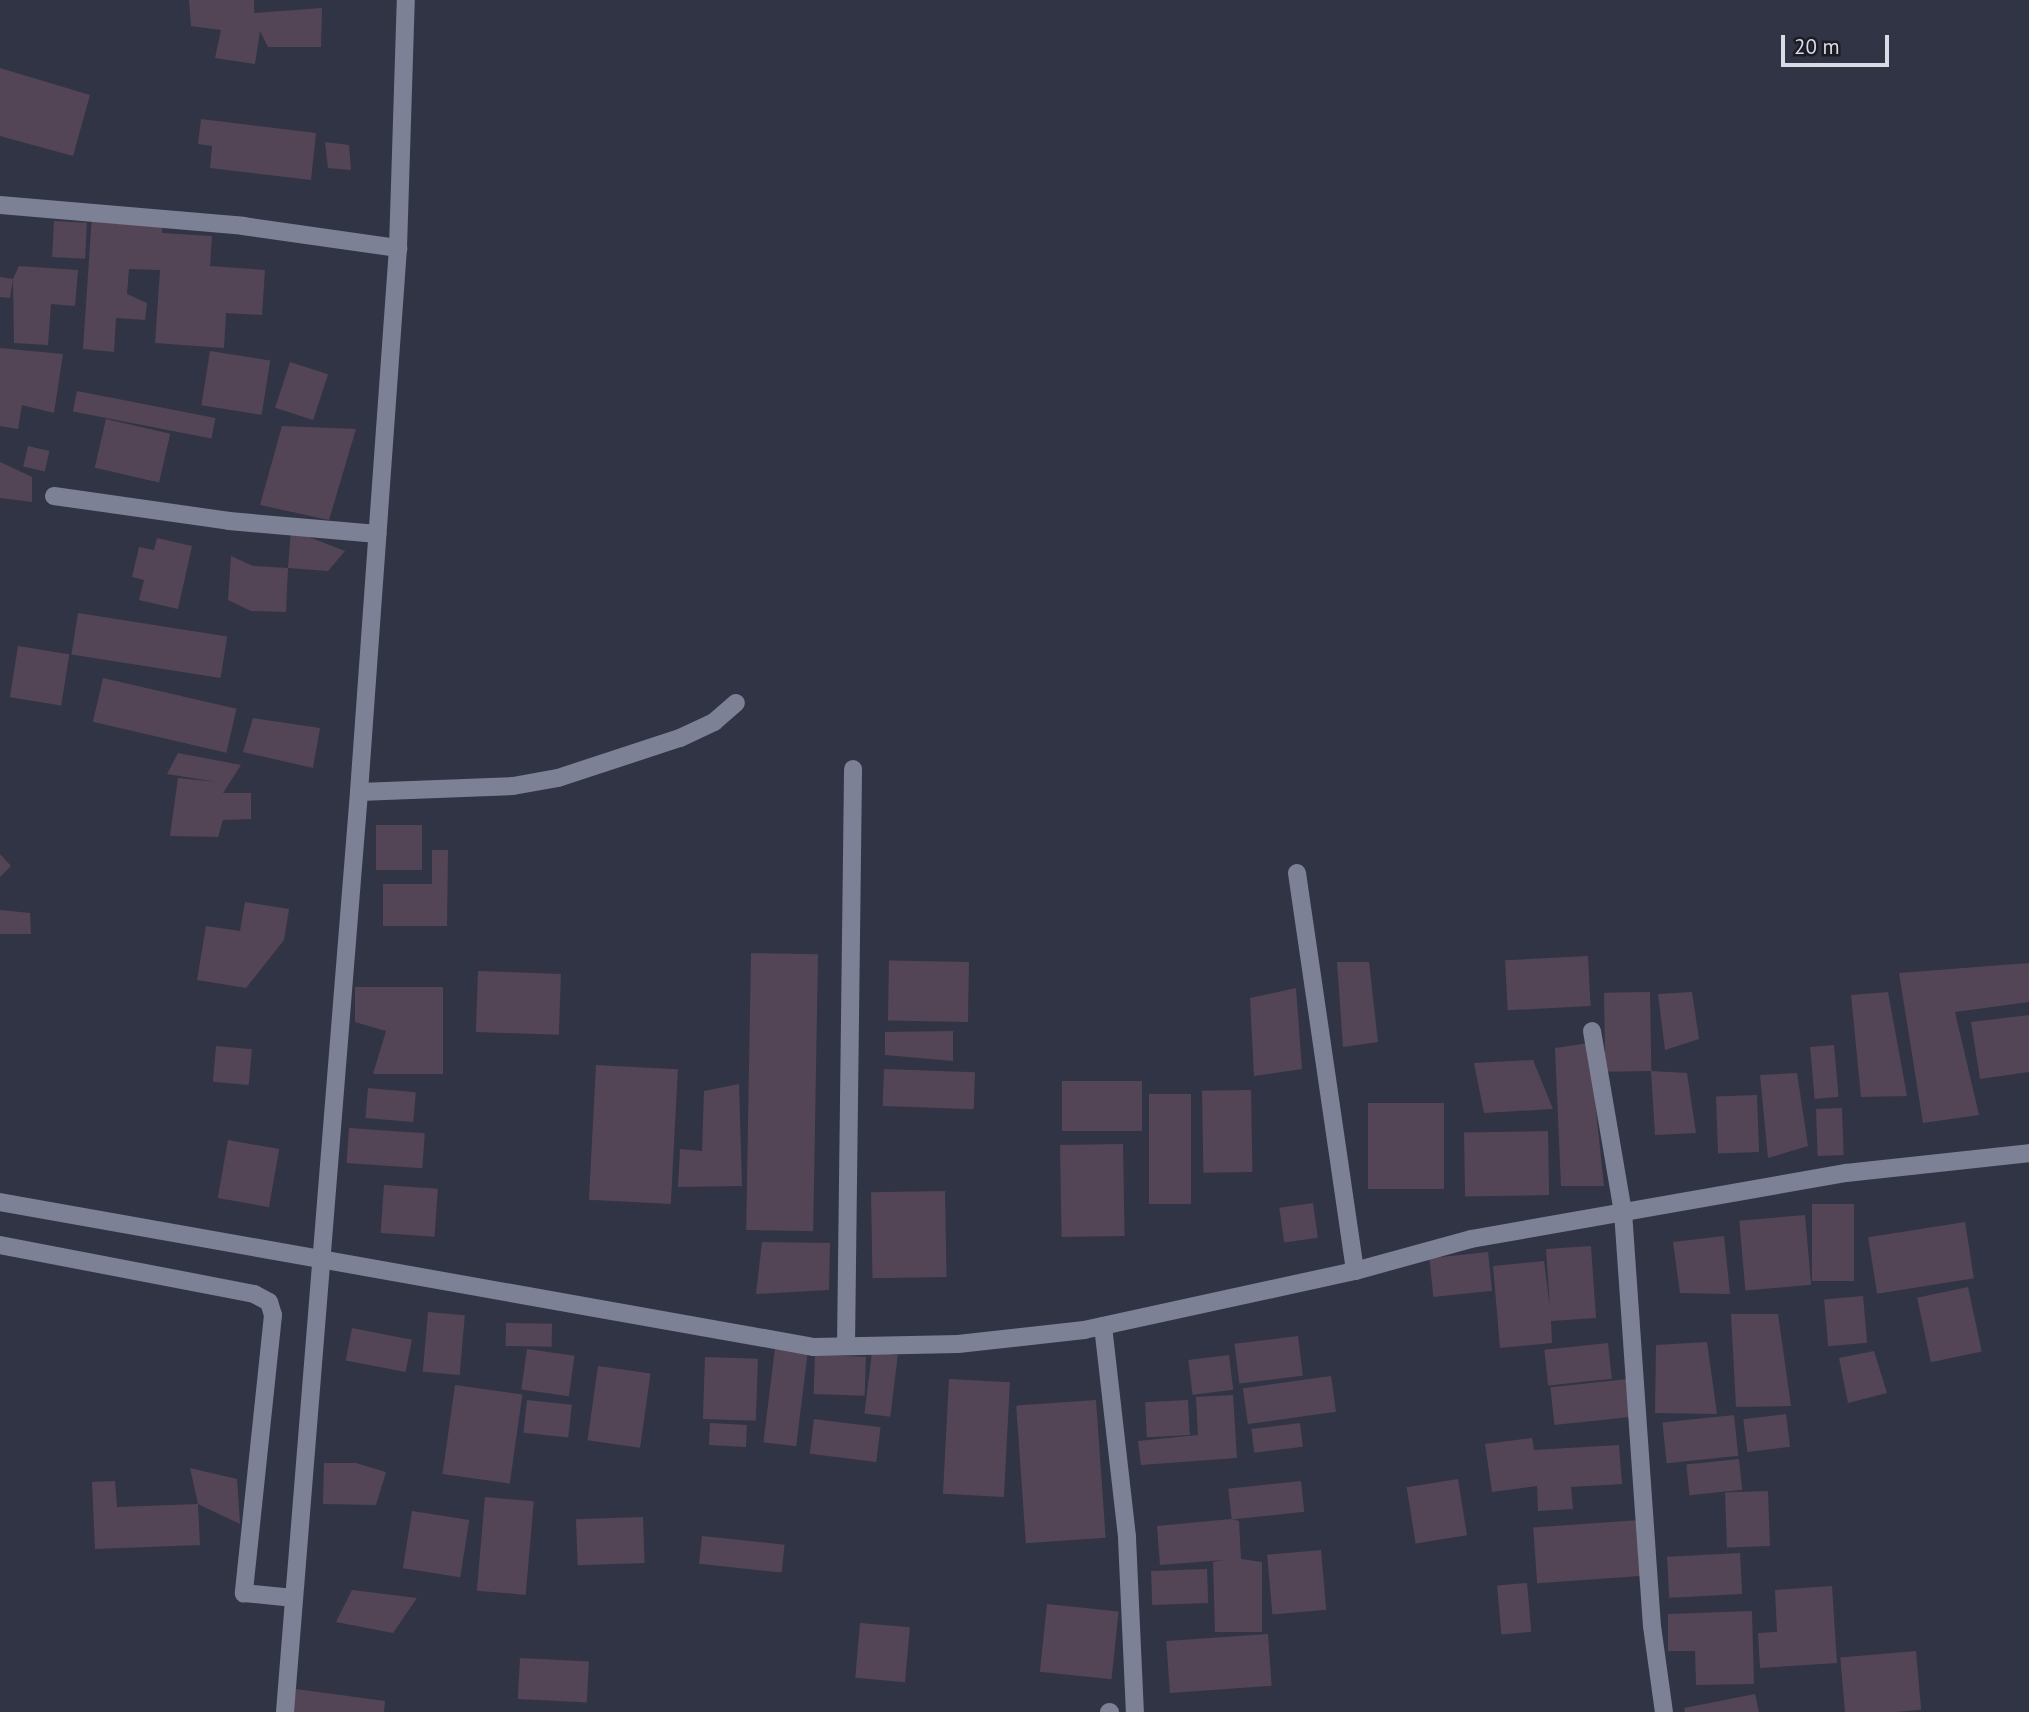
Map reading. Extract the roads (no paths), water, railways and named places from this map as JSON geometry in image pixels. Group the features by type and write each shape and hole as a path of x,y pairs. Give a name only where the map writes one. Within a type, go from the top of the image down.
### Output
{"street":[{"path":"285,1712 286,1597 319,1258 359,792 398,248 406,0"},
{"path":"0,205 243,226 398,248"},
{"path":"54,496 229,521 377,534"},
{"path":"359,792 513,786 558,778 680,738 714,722 736,703"},
{"path":"846,1346 853,769"},
{"path":"1297,873 1355,1271"},
{"path":"1592,1031 1623,1212 1652,1626 1664,1712"},
{"path":"0,1202 814,1347 958,1344 1104,1325 1355,1271 1471,1239 1846,1173 2029,1153"},
{"path":"0,1244 254,1294 269,1301 273,1315 244,1593 286,1597"},
{"path":"1104,1325 1127,1538 1135,1712"}]}
